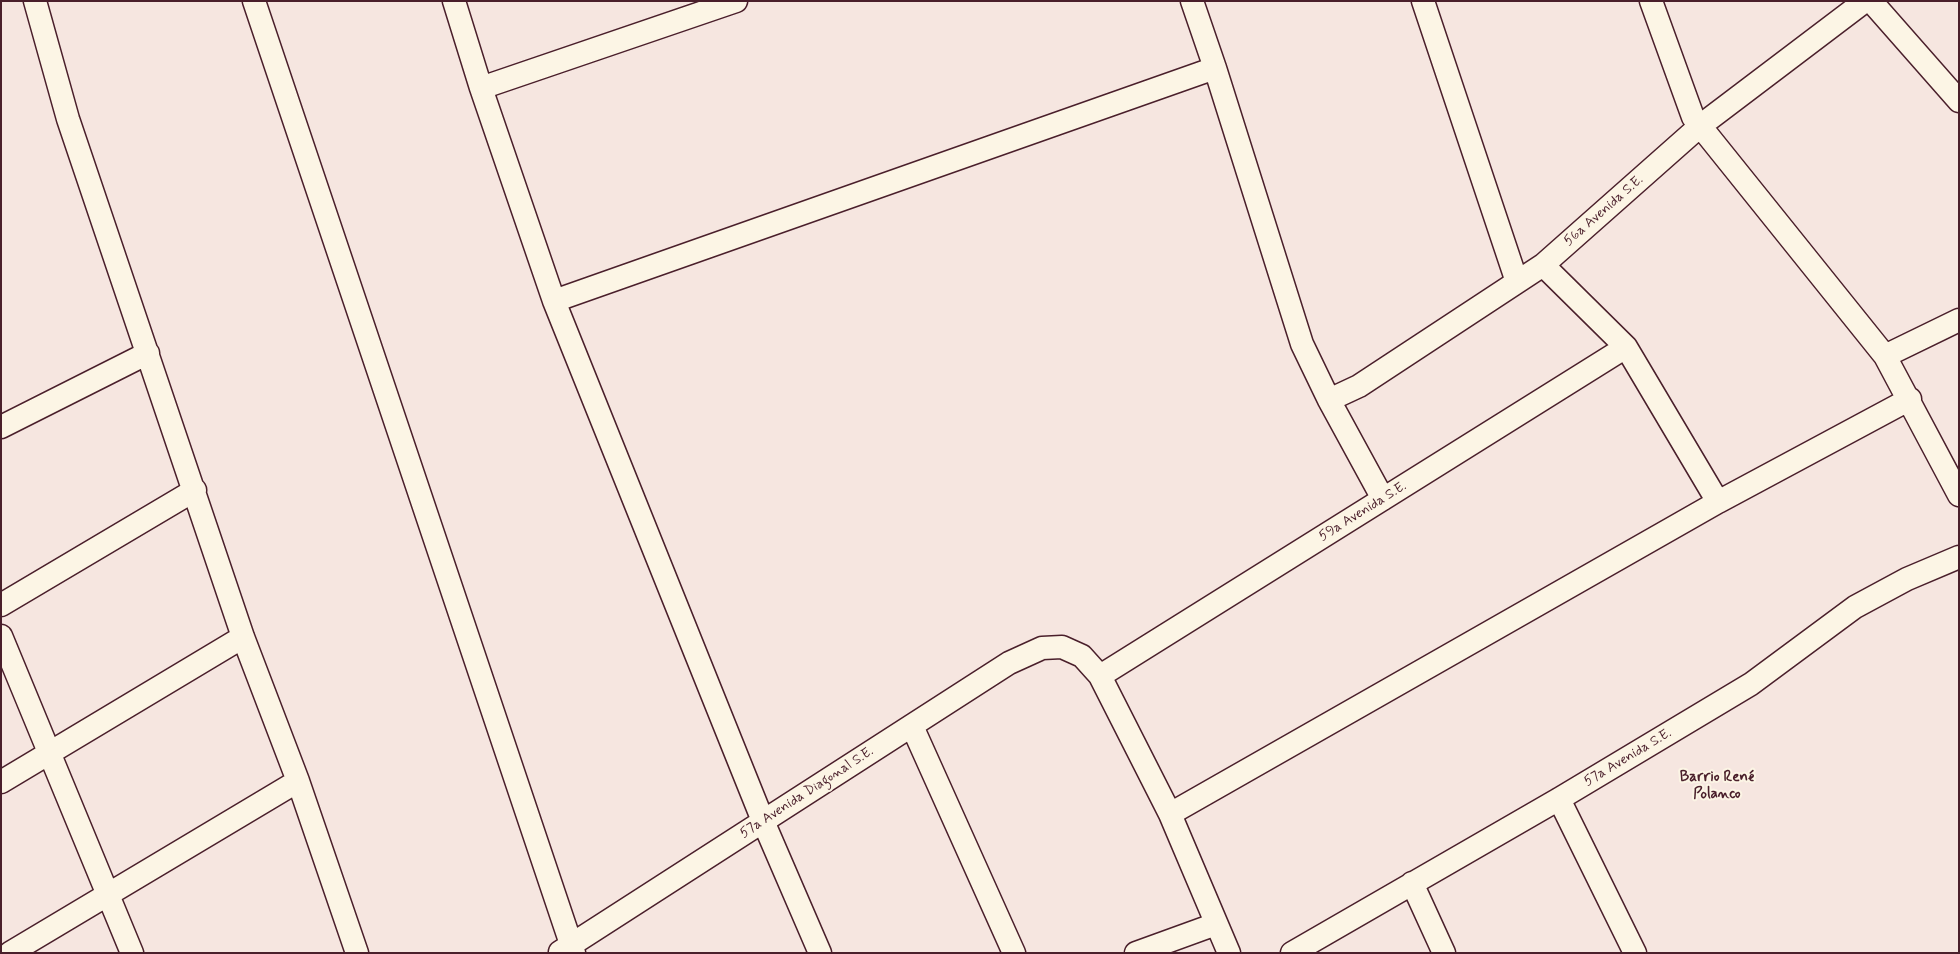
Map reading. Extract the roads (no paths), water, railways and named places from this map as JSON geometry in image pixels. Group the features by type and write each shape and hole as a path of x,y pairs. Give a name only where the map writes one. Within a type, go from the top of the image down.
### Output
{"street":[{"path":"35,1 68,118 243,637 298,781 357,953"},
{"path":"254,1 568,950"},
{"path":"454,1 481,88 554,302 763,821 820,953"},
{"path":"481,88 736,1"},
{"path":"1192,1 1215,68 1302,344 1329,400 1383,499"},
{"path":"1423,1 1517,282"},
{"path":"1652,1 1693,117 1885,356 1910,399 1959,495"},
{"name":"56a Avenida S.E.","path":"1329,400 1359,386 1543,265 1700,126 1865,1"},
{"path":"1871,1 1959,102"},
{"path":"554,302 1215,68"},
{"path":"1543,265 1626,347 1718,502"},
{"path":"1885,356 1959,320"},
{"name":"59a Avenida S.E.","path":"1100,676 1626,347"},
{"path":"1,427 148,353"},
{"path":"1170,814 1718,502 1910,399"},
{"path":"1,604 194,490"},
{"name":"57a Avenida S.E.","path":"1292,953 1559,799 1751,684 1855,607 1907,579 1959,557"},
{"path":"1,636 132,953"},
{"path":"1,782 51,754 243,637"},
{"name":"57a Avenida Diagonal S.E.","path":"568,950 763,821 1009,663 1042,648 1062,647 1082,656 1100,676"},
{"path":"1100,676 1170,814 1229,953"},
{"path":"912,726 1014,953"},
{"path":"10,953 298,781"},
{"path":"1559,799 1635,953"},
{"path":"1412,883 1444,953"},
{"path":"1136,953 1216,924"}],"district":[{"name":"Barrio René Polanco","path":"1717,786"}]}
